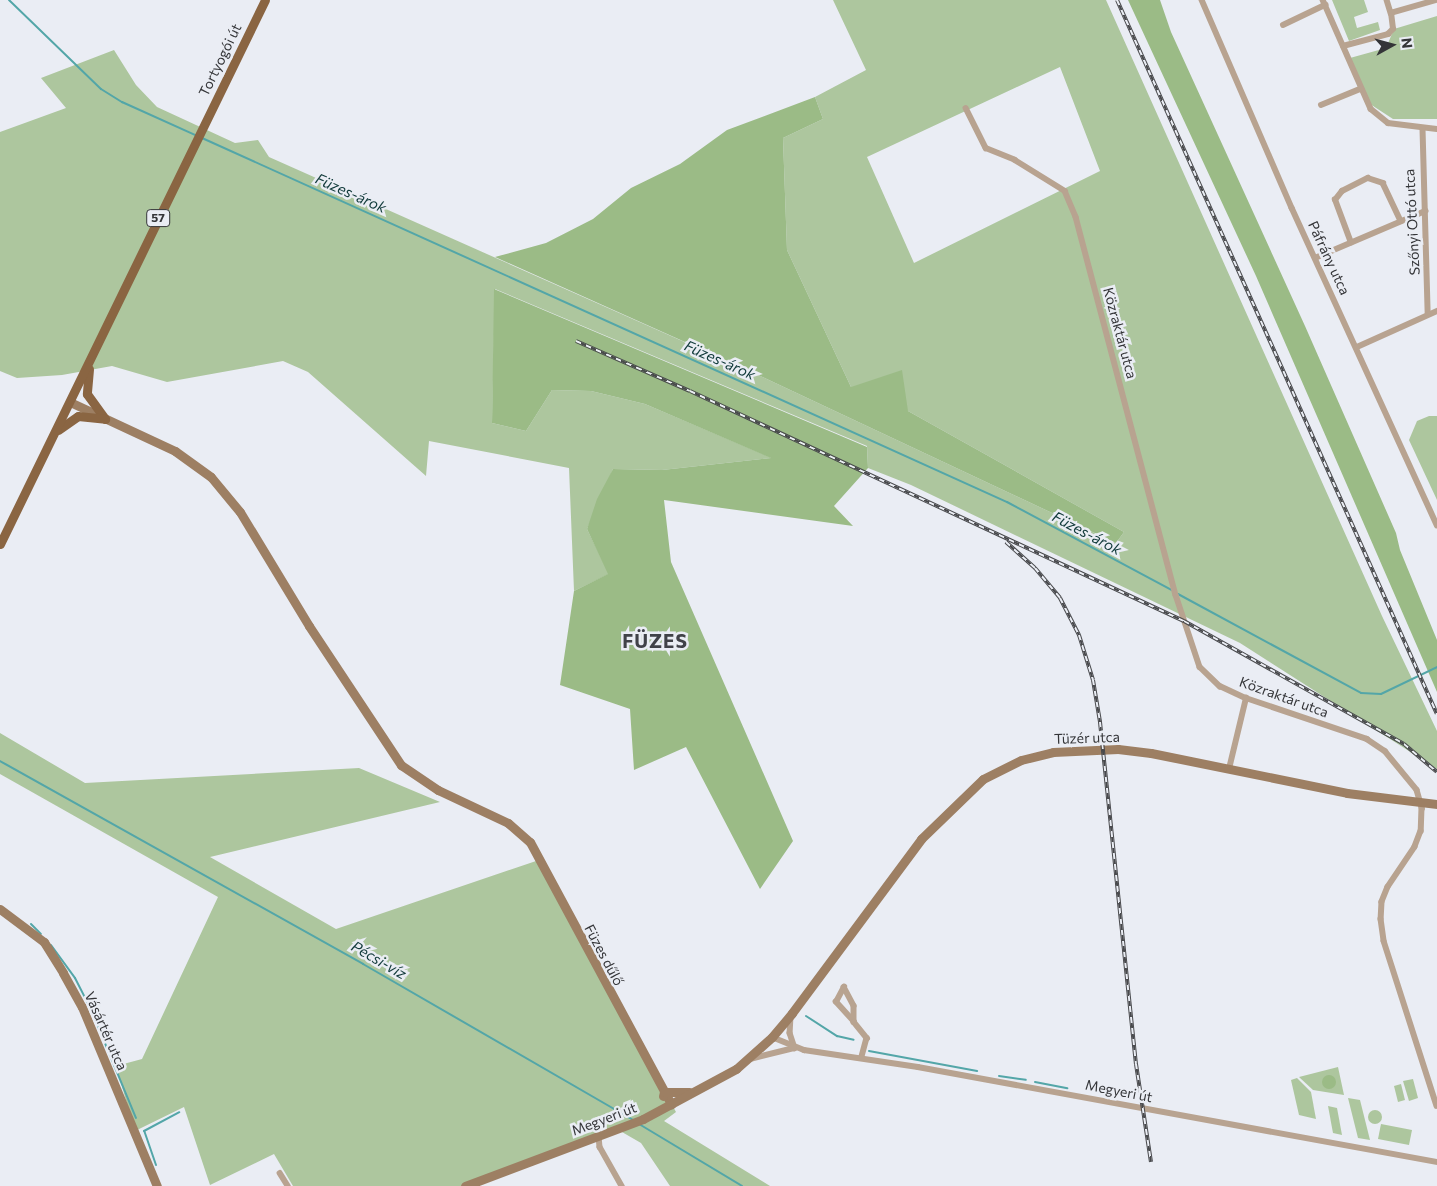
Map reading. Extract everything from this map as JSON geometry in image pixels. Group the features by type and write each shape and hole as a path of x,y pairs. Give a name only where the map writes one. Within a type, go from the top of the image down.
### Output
{"main road":[{"name":"Tortyogói út","path":"89,364 194,142 265,0"},
{"name":"57","path":"0,544 89,364"},
{"path":"89,364 87,394 105,419"},
{"path":"55,433 78,416 105,419"}],"street":[{"name":"Páfrány utca","path":"1202,0 1315,258 1437,525"},
{"path":"1343,46 1388,34 1393,29 1387,0"},
{"path":"1391,13 1436,0"},
{"path":"1283,25 1324,3 1360,89 1371,109 1388,123 1423,129 1437,129"},
{"path":"1321,105 1360,89"},
{"name":"Közraktár utca","path":"966,108 986,148 1063,188 1076,217 1176,595 1200,667 1220,686 1246,698 1367,739 1384,751 1417,790 1422,808 1421,832 1415,847 1388,887 1382,902 1381,919 1384,941 1437,1106"},
{"name":"Szőnyi Ottó utca","path":"1423,129 1428,313"},
{"path":"1351,243 1334,200 1342,191 1368,178 1383,183 1401,222"},
{"path":"1315,258 1425,211"},
{"path":"1357,347 1428,313 1437,311"},
{"name":"Füzes dűlő","path":"70,402 175,452 211,477 240,512 309,626 401,765 438,790 508,823 530,842 671,1104"},
{"path":"1229,769 1246,698"},
{"name":"Tüzér utca","path":"772,1037 792,1013 921,839 983,779 1020,760 1053,752 1096,749 1145,752 1394,801 1437,804"},
{"name":"Vásártér utca","path":"0,909 44,942 63,973 82,1007 157,1186"},
{"path":"854,1022 854,1006 844,987 836,1002 866,1038 862,1058"},
{"path":"792,1013 790,1033 795,1048"},
{"name":"Megyeri út","path":"465,1186 655,1114 745,1061 772,1037 795,1048 862,1058 1437,1162"},
{"name":"Megyeri út","path":"745,1061 795,1048"},
{"path":"655,1114 664,1092 697,1091"},
{"path":"599,1136 600,1147 622,1186"},
{"path":"280,1173 288,1186"}],"green space":[{"path":"833,0 1106,0 1382,616 1437,731 1437,769 1240,643 911,485 868,468 867,446 495,289 492,423 526,431 552,390 591,391 645,404 772,458 662,470 613,469 587,529 609,574 574,591 569,468 429,441 426,476 308,372 283,361 167,382 112,366 62,375 17,378 0,371 0,132 66,108 41,78 114,50 136,85 157,107 235,143 258,140 269,157 752,372 1116,543 1124,532 908,411 851,387 787,250 783,138 823,119 815,97 866,70","holes":["1060,67 1100,171 914,263 867,157"]},
{"path":"1128,0 1160,0 1171,32 1305,326 1396,533 1400,550 1437,640 1437,692 1256,276"},
{"path":"1332,0 1364,0 1368,12 1354,17 1357,28 1378,22 1380,30 1349,41"},
{"path":"1437,16 1437,119 1393,119 1370,104 1350,58 1386,48 1394,29"},
{"path":"815,97 823,119 783,138 787,250 851,387 902,370 908,411 1124,532 1116,543 752,372 495,257 546,243 593,219 631,188 680,164 727,130"},
{"path":"494,289 867,447 868,468 834,506 853,526 664,500 671,562 793,841 760,889 686,747 634,770 630,709 560,685 574,591 608,574 587,529 597,499 613,469 662,470 771,458 645,404 591,391 552,390 526,431 492,423"},
{"path":"1429,416 1437,416 1437,500 1409,440 1417,421"},
{"path":"0,733 85,783 359,768 440,802 210,857 336,929 539,860 676,1112 664,1121 770,1186 670,1186 641,1143 615,1128 465,1186 293,1186 274,1154 210,1185 184,1107 135,1131 116,1066 142,1059 218,897 0,774"},
{"path":"1338,1067 1344,1095 1313,1090 1299,1077"},
{"path":"1326,1075 1332,1075 1336,1082 1332,1089 1326,1089 1322,1085 1322,1079"},
{"path":"1297,1078 1311,1092 1316,1119 1299,1115 1291,1080"},
{"path":"1413,1079 1418,1098 1409,1101 1403,1081"},
{"path":"1401,1084 1405,1100 1398,1102 1394,1086"},
{"path":"1348,1098 1360,1100 1370,1140 1358,1138"},
{"path":"1328,1106 1337,1108 1342,1135 1333,1133"},
{"path":"1375,1110 1380,1112 1382,1117 1380,1122 1375,1124 1370,1122 1368,1117 1370,1112"},
{"path":"1381,1124 1412,1130 1409,1145 1378,1139"}],"waterway":[{"name":"Füzes-árok","path":"9,0 101,89 122,102 195,135"},
{"name":"Füzes-árok","path":"202,138 1007,502 1174,591"},
{"name":"Füzes-árok","path":"1178,594 1361,693 1381,694 1437,667"},
{"name":"Pécsi-víz","path":"0,761 363,964 633,1120"},
{"path":"31,924 41,934"},
{"path":"51,945 75,978 90,1007 136,1118"},
{"path":"806,1016 837,1036 854,1040"},
{"path":"869,1051 977,1071"},
{"path":"999,1076 1026,1080"},
{"path":"1035,1082 1067,1088"},
{"path":"156,1165 144,1131 179,1112"},
{"name":"Pécsi-víz","path":"639,1124 742,1186"}],"railway":[{"path":"1117,0 1437,714"},
{"path":"576,341 690,391 1184,621 1404,744 1437,772"},
{"path":"1006,542 1035,568 1060,598 1079,635 1093,680 1100,722 1136,1064 1151,1162"}],"district":[{"name":"FÜZES","path":"655,641"}]}
